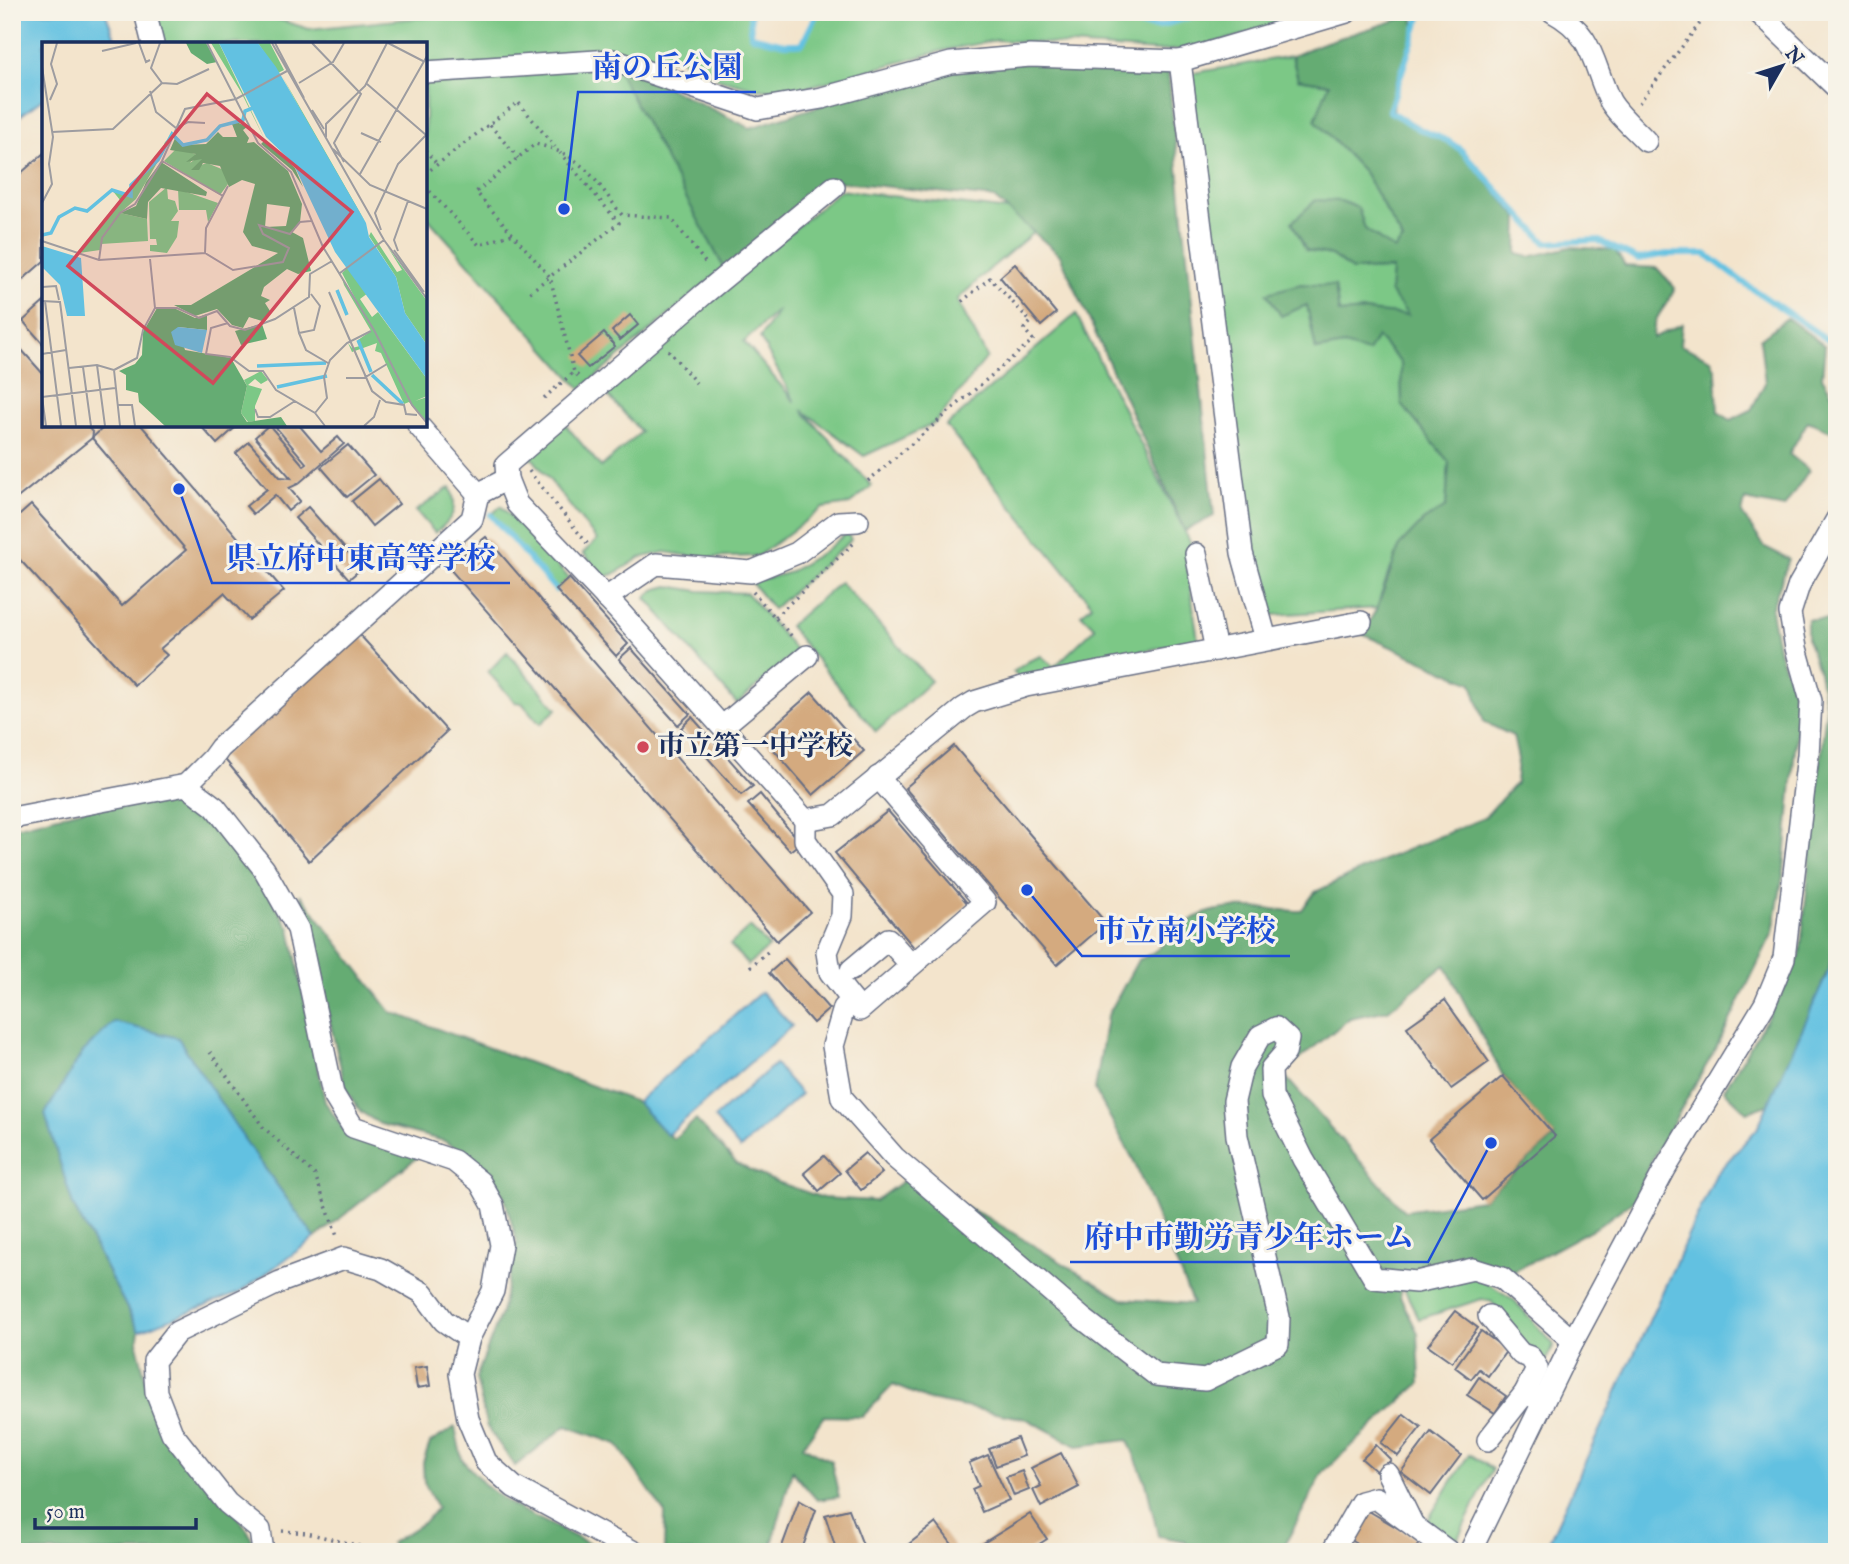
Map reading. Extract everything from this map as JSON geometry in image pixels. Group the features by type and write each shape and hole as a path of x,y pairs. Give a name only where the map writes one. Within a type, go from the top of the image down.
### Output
{"street":[{"path":"145,12 152,42"},
{"path":"427,72 612,60 758,109 822,98 951,63 1030,56 1180,61 1347,12"},
{"path":"1553,12 1570,21 1592,51 1611,103 1646,141"},
{"path":"1758,12 1837,88"},
{"path":"1180,61 1242,553 1266,639"},
{"path":"834,187 506,465 507,480 517,504 723,726 804,820 805,840 843,894 842,916 827,952 830,972 860,1010 985,902 878,777"},
{"path":"420,427 478,494"},
{"path":"478,494 507,480"},
{"path":"12,818 186,785 230,738 472,519 478,494"},
{"path":"1488,1440 1534,1397 1573,1341 1665,1169 1765,1004 1784,958 1808,755 1811,701 1796,648 1790,613 1799,585 1837,519"},
{"path":"606,598 656,564 751,572 797,553 838,522 858,521"},
{"path":"1196,554 1216,650"},
{"path":"804,820 832,815 974,702 1026,686 1361,622"},
{"path":"723,726 804,652"},
{"path":"186,785 215,807 264,869 298,929 333,1094 353,1127 454,1161 480,1181 493,1205 501,1245 493,1291 469,1338 460,1374 468,1419 486,1462 514,1487 634,1552"},
{"path":"851,970 888,939 911,965"},
{"path":"852,1000 844,1008 833,1046 842,1098 894,1157 1082,1318 1156,1375 1205,1380 1278,1344 1279,1317 1237,1136 1234,1101 1242,1067 1260,1036 1276,1028 1288,1039 1286,1053 1271,1069 1272,1096 1303,1159 1374,1278 1416,1282 1473,1269 1502,1278 1573,1341"},
{"path":"263,1552 260,1530 227,1503 172,1433 156,1392 154,1361 177,1332 280,1282 344,1258 381,1269 423,1293 444,1321 469,1338"},
{"path":"1469,1552 1534,1397 1537,1368 1530,1357 1512,1360 1489,1316"},
{"path":"1388,1474 1413,1525"},
{"path":"1335,1547 1361,1502 1376,1498 1448,1552"}],"path":[{"path":"1626,120 1704,18 1712,12"},
{"path":"427,172 518,102 619,223 530,292"},
{"path":"490,125 518,158"},
{"path":"592,391 574,372 550,277 476,192 535,144 556,148 584,165 622,215 671,218 720,281"},
{"path":"427,152 437,164"},
{"path":"427,188 479,245 513,234"},
{"path":"868,481 1033,340 1024,329 1031,323 990,278 959,304"},
{"path":"657,336 696,383"},
{"path":"544,398 574,372"},
{"path":"521,461 590,547"},
{"path":"775,617 854,543"},
{"path":"749,587 804,652"},
{"path":"750,967 771,948"},
{"path":"210,1052 263,1127 315,1175 344,1258"},
{"path":"279,1531 307,1533 372,1549 390,1545 396,1552"}],"green space":[{"path":"145,12 254,12 309,29 475,12 750,12 751,36 784,44 802,43 818,12 1054,12 1057,15 1157,27 1206,12 1332,12 1190,49 1157,51 997,40 941,51 789,92 755,88 719,79 678,58 614,61 724,268 581,389 427,217 427,42 152,42"},
{"path":"1413,15 1416,31 1395,85 1393,112 1459,149 1518,217 1517,254 1529,257 1570,247 1615,250 1625,266 1657,268 1675,288 1655,323 1653,338 1682,324 1680,345 1711,359 1716,372 1718,412 1731,420 1751,410 1765,383 1760,339 1787,318 1825,346 1822,377 1837,402 1837,434 1808,421 1789,454 1809,470 1784,508 1745,500 1742,514 1765,547 1789,559 1771,610 1779,653 1799,704 1784,870 1773,932 1718,1045 1654,1156 1635,1199 1600,1225 1502,1278 1464,1258 1401,1275 1400,1297 1418,1333 1420,1383 1323,1472 1281,1552 1192,1552 1185,1541 1158,1536 1146,1483 1128,1440 1077,1446 1027,1419 929,1400 893,1385 862,1417 824,1416 803,1446 831,1461 839,1497 817,1500 792,1471 770,1552 664,1552 665,1513 617,1444 566,1426 515,1466 487,1427 476,1378 501,1313 517,1242 504,1196 480,1162 444,1141 380,1124 361,1112 346,1090 300,894 391,1012 637,1102 673,1139 696,1120 737,1164 769,1179 823,1198 875,1201 907,1178 988,1218 1122,1299 1193,1304 1133,1159 1095,1090 1107,1017 1138,960 1154,952 1194,918 1207,913 1233,908 1301,911 1315,892 1385,859 1484,818 1516,783 1518,759 1513,736 1484,722 1472,683 1362,634 1377,608 1400,545 1423,521 1446,507 1449,462 1402,405 1401,363 1377,337 1368,352 1344,345 1316,350 1307,305 1281,316 1267,293 1301,284 1335,286 1339,313 1367,311 1408,315 1390,292 1392,269 1352,270 1331,255 1306,250 1292,222 1316,200 1341,201 1358,208 1365,229 1394,250 1403,240 1364,172 1315,120 1329,84 1298,79 1292,56 1320,44","holes":["1445,965 1503,1076 1555,1137 1482,1200 1404,1211 1282,1073 1350,1018 1388,1010"]},
{"path":"1292,56 1298,79 1329,84 1333,140 1364,172 1403,240 1394,250 1365,229 1358,208 1306,250 1331,255 1352,270 1392,269 1409,316 1367,311 1339,313 1335,286 1307,304 1316,350 1344,345 1368,351 1377,336 1401,363 1402,405 1449,462 1446,507 1423,521 1389,571 1377,608 1259,616 1187,74"},
{"path":"612,60 750,128 955,63 1167,61 1214,516 1185,531 1060,255 994,198 834,181 724,268"},
{"path":"840,190 1009,210 1034,232 957,300 987,357 935,423 864,456 802,410 872,486 850,504 823,508 758,556 702,558 665,552 640,558 604,577 583,553 597,540 533,459 526,458 565,424 601,467 641,432 604,391","holes":["779,309 760,338 795,402 744,342"]},
{"path":"1076,314 1196,554 1186,558 1198,640 1097,660 1022,681 1013,672 1041,656 1054,667 1095,628 1081,614 1092,605 946,426"},
{"path":"450,487 454,502 453,513 435,533 416,511"},
{"path":"501,506 569,578 556,590 491,515"},
{"path":"847,533 851,540 773,609 751,582 788,573 823,552"},
{"path":"840,582 931,681 876,732 789,626"},
{"path":"668,586 699,591 747,593 796,651 737,704 646,598 654,590"},
{"path":"1807,619 1837,620 1837,927 1830,965 1773,1103 1747,1112 1724,1090 1782,993 1800,956 1826,708 1819,672 1807,639"},
{"path":"507,652 557,709 540,724 522,703 515,702 488,672"},
{"path":"153,791 190,803 212,816 256,873 290,928 325,1102 348,1136 419,1156 315,1238 248,1145 73,1205 139,1331 137,1344 149,1393 248,1531 257,1550 12,1552 12,828"},
{"path":"750,927 769,947 748,965 730,945"},
{"path":"1477,1276 1514,1300 1554,1345 1545,1362 1518,1339 1492,1302 1482,1299 1419,1319 1404,1289"},
{"path":"455,1427 462,1460 486,1486 511,1505 606,1552 398,1552 391,1543 426,1521 437,1508 424,1482 423,1463 430,1443"},
{"path":"1469,1454 1492,1469 1455,1544 1426,1523"}],"water":[{"path":"12,12 105,12 117,42 42,42 42,100 20,116 12,127"},
{"path":"1837,952 1837,1552 1544,1552 1716,1174 1757,1129"},
{"path":"761,992 792,1026 667,1135 637,1102"},
{"path":"114,1022 178,1038 248,1145 315,1238 239,1293 139,1331 73,1205 45,1114 82,1053"},
{"path":"775,1064 801,1094 740,1149 714,1118"}],"building":[{"path":"42,155 42,263 12,289 12,181"},
{"path":"1015,264 1056,313 1041,326 1000,277"},
{"path":"42,304 42,343 23,321"},
{"path":"630,315 638,325 620,340 612,331"},
{"path":"604,333 615,346 588,368 577,356"},
{"path":"12,339 42,373 42,427 88,427 93,433 92,438 15,500 12,498"},
{"path":"104,427 143,427 284,591 249,620 224,593 160,649 167,655 134,685 12,551 12,522 31,505 122,606 186,550 92,438"},
{"path":"202,427 236,427 217,444"},
{"path":"267,427 271,427 304,466 307,464 276,427 301,427 321,451 338,437 344,444 298,484 289,488 300,501 288,511 275,495 253,514 246,506 267,489 236,453 249,442 280,477 291,478 255,437"},
{"path":"348,445 374,475 347,497 321,467"},
{"path":"379,479 399,504 372,526 352,501"},
{"path":"308,507 362,568 349,579 295,518"},
{"path":"486,537 810,912 777,941 448,567"},
{"path":"569,578 628,644 616,656 556,590"},
{"path":"359,634 447,731 309,861 222,756"},
{"path":"631,648 690,714 678,725 619,659"},
{"path":"812,692 864,751 813,795 762,736"},
{"path":"692,717 753,786 741,795 681,728"},
{"path":"954,746 1106,923 1057,965 905,788"},
{"path":"760,794 800,843 790,851 748,804"},
{"path":"888,811 968,904 916,950 835,853"},
{"path":"785,959 829,1009 813,1023 769,973"},
{"path":"1445,1000 1489,1062 1451,1089 1407,1027"},
{"path":"1503,1076 1555,1136 1482,1200 1429,1139"},
{"path":"865,1153 882,1173 861,1190 845,1170"},
{"path":"824,1156 840,1173 819,1191 804,1173"},
{"path":"1455,1311 1478,1328 1452,1362 1428,1345"},
{"path":"1481,1331 1507,1350 1488,1376 1479,1369 1471,1379 1455,1367"},
{"path":"427,1366 430,1386 417,1388 414,1368"},
{"path":"1479,1377 1506,1396 1495,1413 1467,1395"},
{"path":"1404,1414 1421,1427 1398,1456 1381,1443"},
{"path":"1431,1432 1461,1455 1431,1495 1401,1472"},
{"path":"1017,1438 1024,1456 996,1466 989,1449"},
{"path":"1376,1445 1391,1460 1378,1473 1362,1459"},
{"path":"1061,1453 1079,1487 1041,1507 1033,1490 1041,1486 1031,1468"},
{"path":"988,1455 1009,1500 982,1512 972,1489 979,1486 969,1463"},
{"path":"1022,1471 1029,1490 1014,1496 1006,1477"},
{"path":"799,1500 816,1510 801,1552 780,1552"},
{"path":"849,1509 863,1545 837,1552 825,1515"},
{"path":"1367,1510 1420,1541 1414,1552 1370,1552 1350,1540"},
{"path":"1030,1514 1047,1539 1027,1552 969,1552"},
{"path":"936,1523 957,1551 908,1552 905,1547"}],"waterway":[{"path":"750,12 751,36 784,44 802,44 818,12"},
{"path":"1054,12 1056,15 1157,27 1206,12"},
{"path":"1419,12 1420,17 1389,111 1461,150 1546,243 1597,240 1638,259 1667,254 1706,254 1837,346"},
{"path":"491,515 556,590"}],"place":[{"name":"南の丘公園","path":"564,209"},
{"name":"県立府中東高等学校","path":"179,489"},
{"name":"市立第一中学校","path":"643,747"},
{"name":"市立南小学校","path":"1027,890"},
{"name":"府中市勤労青少年ホーム","path":"1491,1143"}]}
